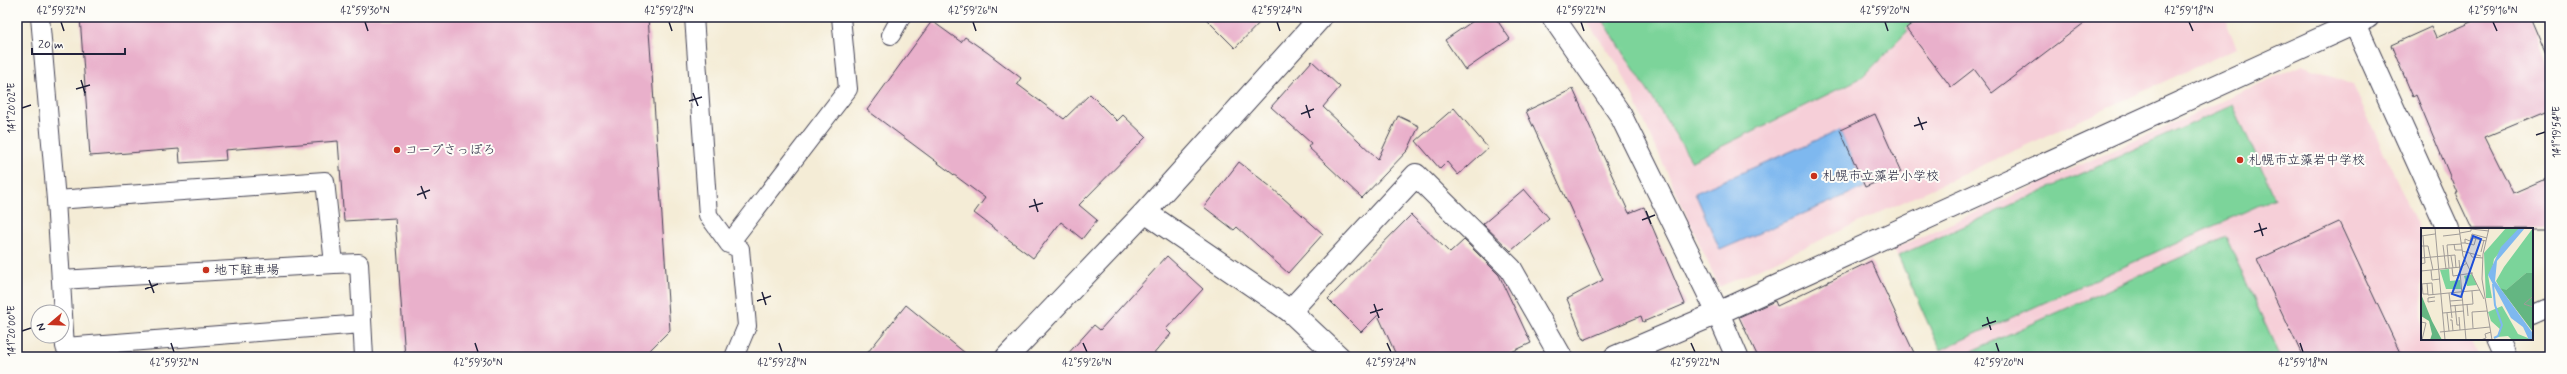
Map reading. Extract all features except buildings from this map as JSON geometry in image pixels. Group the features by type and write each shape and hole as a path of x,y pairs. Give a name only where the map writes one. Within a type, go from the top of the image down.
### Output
{"street":[{"path":"1007,357 1146,212 1321,17"},
{"path":"1553,17 1620,114 1718,313 1737,357"},
{"path":"1615,357 1718,313 2358,19 2448,228"},
{"path":"1290,311 1416,175 1511,269 1561,357"},
{"path":"1146,212 1290,311 1339,357"},
{"path":"2498,340 2506,357"}],"lane":[{"path":"40,17 56,200 65,347 362,324"},
{"path":"694,17 708,215 735,246 747,326 734,357"},
{"path":"735,246 782,173 848,89 841,17"},
{"path":"891,35 901,17"},
{"path":"56,200 324,181 334,264"},
{"path":"61,280 359,263 364,357"},
{"path":"2533,316 2550,307"}],"shaded area":[{"name":"札幌市立藻岩小学校","path":"1583,17 2224,17 2237,48 1719,287 1619,66"},
{"name":"札幌市立藻岩中学校","path":"2302,65 2353,85 2421,233 2421,340 2470,340 2478,357 1943,357 1894,249"}],"green space":[{"path":"1601,17 1921,17 1863,77 1692,161"},
{"path":"2233,105 2275,198 1940,350 1898,256"},
{"path":"2226,237 2280,357 1958,357"}],"water":[{"path":"1840,130 1865,187 1720,250 1695,193"}],"place":[{"name":"コープさっぽろ","path":"397,150"},
{"name":"札幌市立藻岩中学校","path":"2240,160"},
{"name":"札幌市立藻岩小学校","path":"1814,176"},
{"name":"地下駐車場","path":"206,270"}]}
